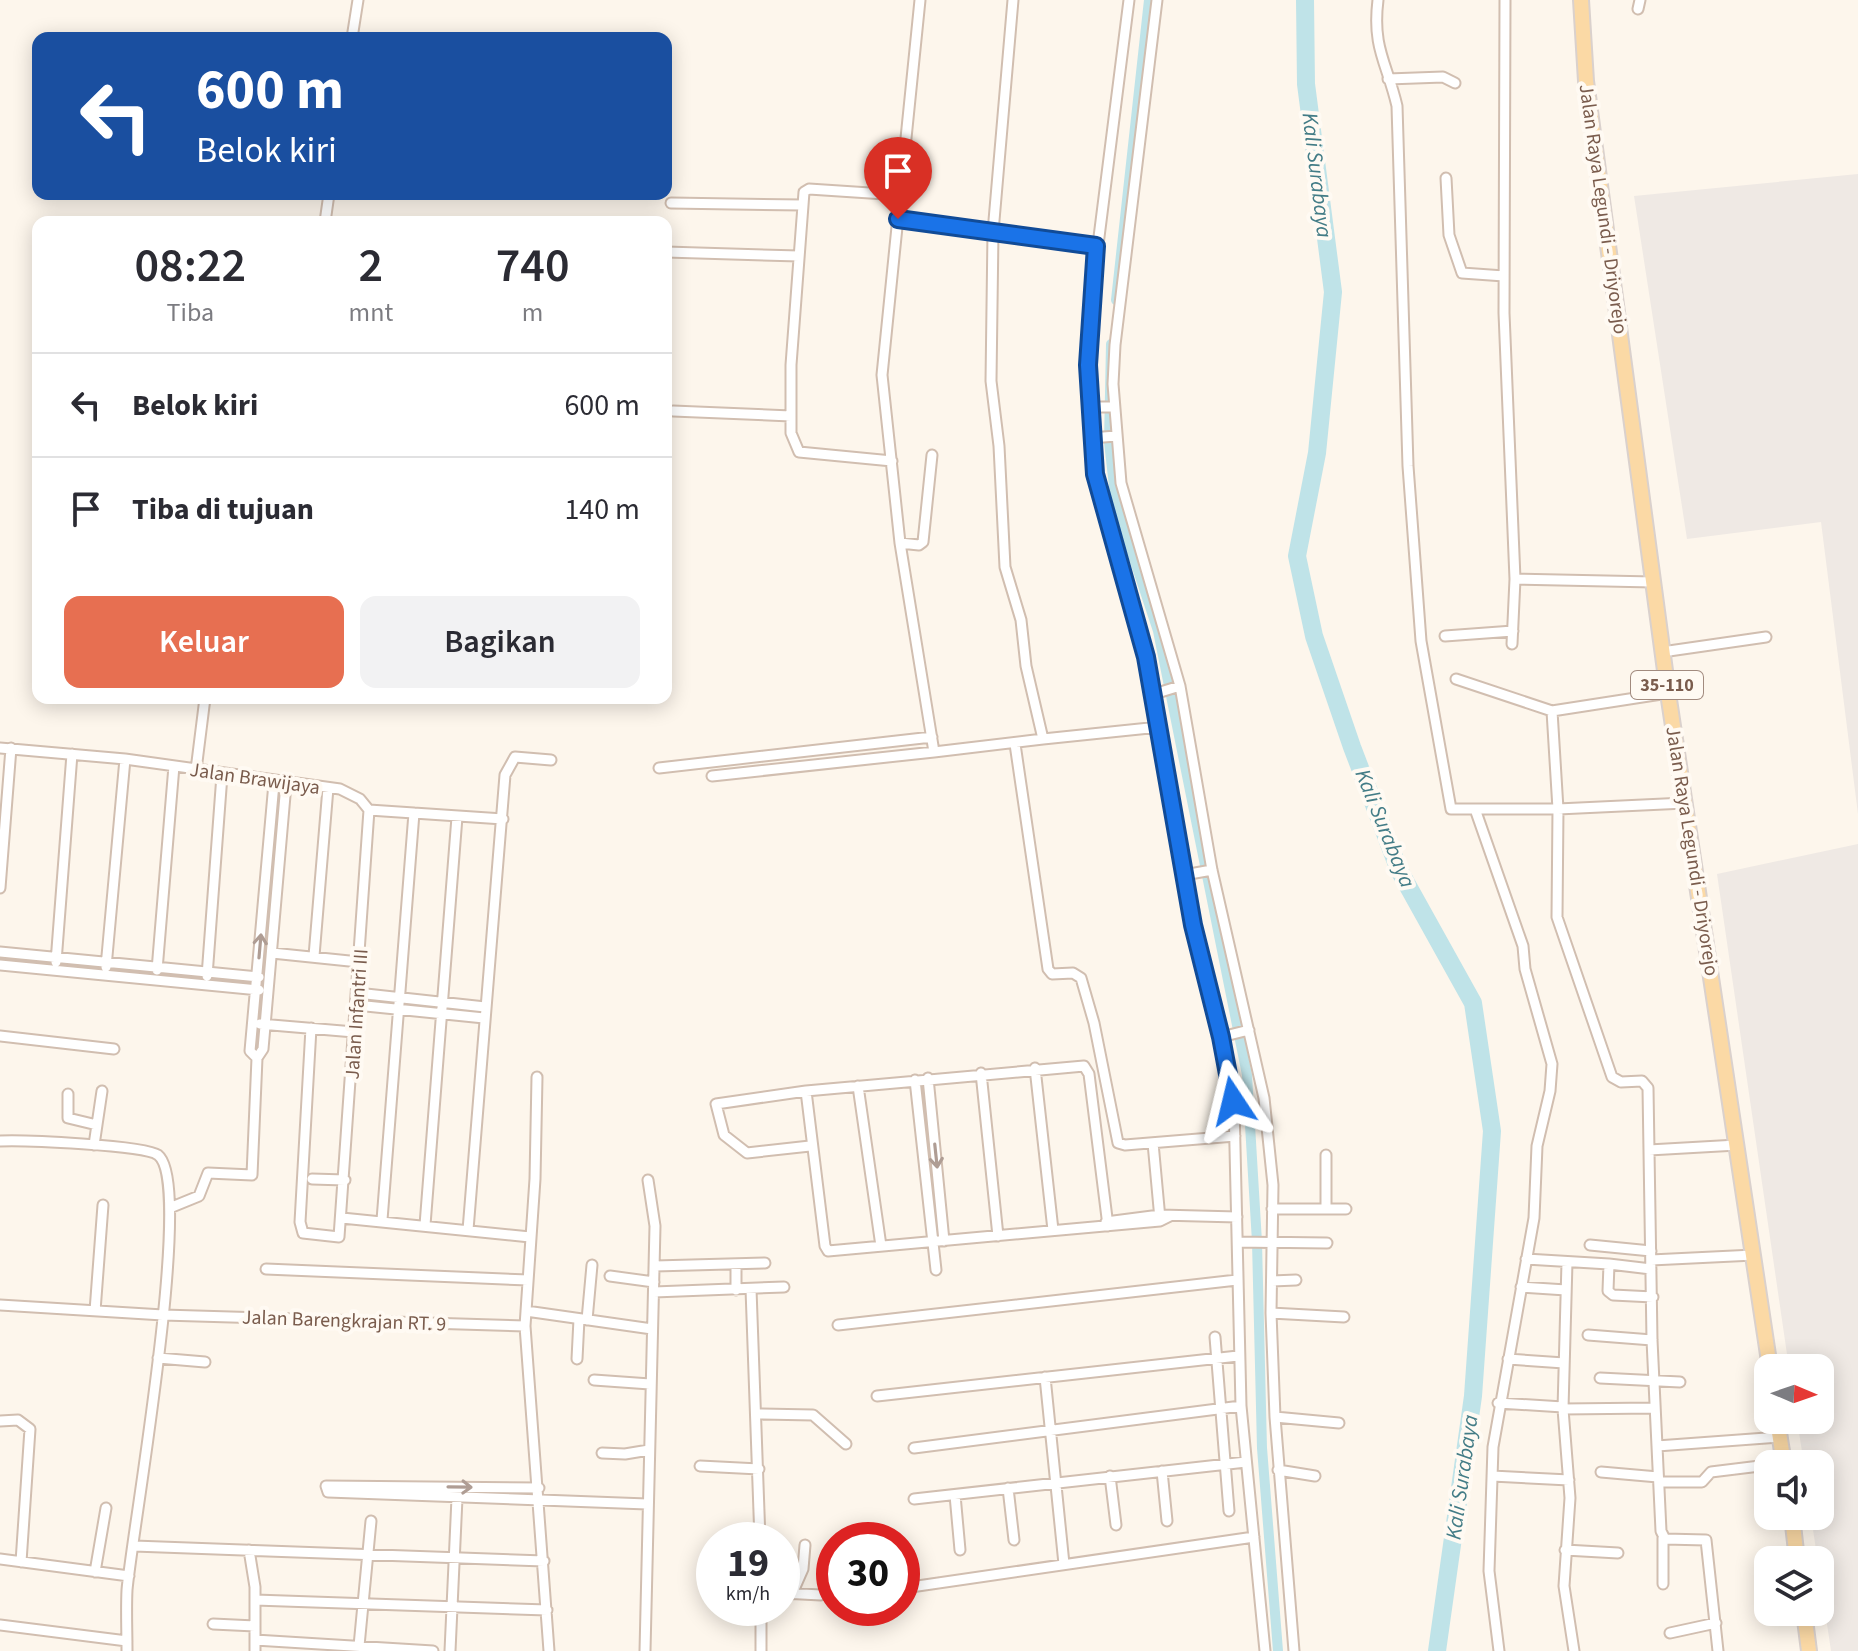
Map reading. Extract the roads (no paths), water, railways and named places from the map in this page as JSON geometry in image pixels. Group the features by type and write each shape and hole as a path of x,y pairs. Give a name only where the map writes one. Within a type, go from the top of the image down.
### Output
{"main road":[{"name":"Jalan Raya Legundi - Driyorejo","path":"1581,0 1586,81 1662,652 1768,1354"},
{"path":"1779,1434 1782,1450"},
{"path":"1806,1626 1809,1651"}],"street":[{"path":"353,32 358,0"},
{"path":"920,0 896,195 898,219 882,375 900,543 934,752"},
{"path":"1013,0 993,232 991,381 999,446 1005,567 1021,620 1026,666 1043,739"},
{"path":"1129,0 1088,324 1090,407 1099,496 1158,693 1159,727 1189,874 1193,925 1225,1036 1234,1105 1240,1246 1237,1280 1241,1406 1265,1651"},
{"path":"1157,0 1115,345 1112,407 1121,483 1178,687 1211,870 1264,1098 1272,1209 1271,1313 1275,1417 1294,1651"},
{"path":"1378,0 1375,35 1397,106 1408,466 1421,641 1451,809 1558,809 1685,803"},
{"path":"1505,0 1504,276 1515,579 1512,644"},
{"path":"1388,79 1443,77 1455,83"},
{"path":"1446,178 1449,235 1462,273 1504,276"},
{"path":"889,461 801,453 791,439 791,416 799,256 807,189 896,195"},
{"path":"671,203 803,205"},
{"path":"898,219 1096,246"},
{"path":"672,252 799,256"},
{"path":"1090,407 1112,407"},
{"path":"673,411 791,416"},
{"path":"1095,438 1115,436"},
{"path":"900,543 919,545 923,542 932,455"},
{"path":"1515,579 1653,582"},
{"path":"1445,636 1513,631"},
{"path":"1662,652 1766,637"},
{"path":"1456,679 1552,711 1668,693"},
{"path":"1158,693 1178,687"},
{"path":"196,770 204,704"},
{"path":"1552,711 1558,809 1557,917 1612,1077 1621,1082 1642,1081 1648,1088 1654,1408 1663,1584"},
{"path":"712,776 1159,727"},
{"path":"659,768 932,737"},
{"path":"1015,744 1048,971 1052,974 1073,973 1081,978 1094,1023 1118,1143 1235,1136"},
{"name":"Jalan Brawijaya","path":"0,748 125,759 274,783 328,788 350,793 369,810 503,819"},
{"path":"0,888 11,748"},
{"path":"56,970 72,754"},
{"path":"105,975 125,759"},
{"path":"468,1230 505,775 512,759 551,760"},
{"path":"156,980 174,766"},
{"path":"207,985 222,775"},
{"path":"257,1058 250,1051 274,783"},
{"path":"172,1207 199,1196 208,1173 252,1175 257,1058 263,1049 286,784"},
{"path":"314,956 328,788"},
{"path":"1475,809 1520,936 1528,980 1552,1064 1550,1091 1537,1146 1534,1218 1498,1403 1489,1571 1499,1651"},
{"name":"Jalan Infantri III","path":"342,1218 369,810"},
{"path":"382,1220 414,813"},
{"path":"425,1225 457,817"},
{"path":"1189,874 1211,870"},
{"path":"0,952 269,978"},
{"path":"272,953 359,962"},
{"path":"0,965 268,991"},
{"path":"357,993 485,1007"},
{"path":"356,1005 484,1018"},
{"path":"253,1023 354,1032"},
{"path":"311,1028 301,1231 341,1237 342,1218 530,1237"},
{"path":"1225,1036 1247,1030"},
{"path":"0,1036 114,1049"},
{"path":"1035,1068 1053,1230"},
{"path":"810,1146 747,1153 724,1135 715,1107 718,1102 928,1078 1035,1068 1087,1068 1106,1224"},
{"path":"981,1073 998,1236"},
{"path":"537,1077 525,1326 549,1651"},
{"path":"928,1078 939,1241 936,1270"},
{"path":"915,1080 939,1241"},
{"path":"858,1086 881,1246"},
{"path":"94,1145 102,1091"},
{"path":"806,1091 810,1146 827,1250 998,1236 1164,1217 1237,1217"},
{"path":"68,1094 68,1118 97,1125"},
{"path":"0,1141 94,1145 157,1155 163,1163 172,1207 158,1358 129,1576 127,1646 0,1625"},
{"path":"1153,1143 1164,1217"},
{"path":"1649,1150 1737,1145"},
{"path":"1326,1155 1326,1209"},
{"path":"312,1179 345,1180"},
{"path":"645,1651 655,1266 654,1212 648,1180"},
{"path":"95,1311 103,1205"},
{"path":"1272,1209 1346,1209"},
{"path":"1240,1246 1327,1243"},
{"path":"1590,1245 1651,1260"},
{"path":"1526,1259 1609,1264 1754,1255"},
{"path":"1567,1262 1563,1408 1564,1460 1569,1480 1564,1586 1574,1651"},
{"path":"655,1266 765,1263"},
{"path":"1609,1264 1609,1293 1653,1297"},
{"path":"577,1359 592,1265"},
{"path":"736,1265 736,1290"},
{"path":"266,1269 528,1280"},
{"path":"610,1276 654,1287 736,1290 784,1287"},
{"path":"838,1325 1237,1280"},
{"path":"1272,1281 1296,1280"},
{"path":"1521,1287 1566,1290"},
{"path":"751,1289 760,1522"},
{"name":"Jalan Barengkrajan RT. 9","path":"0,1305 163,1315 525,1326"},
{"path":"526,1311 652,1329"},
{"path":"1271,1313 1344,1317"},
{"path":"1588,1335 1652,1340"},
{"path":"1215,1337 1229,1511"},
{"path":"877,1396 1238,1356"},
{"path":"158,1358 205,1362"},
{"path":"1508,1359 1564,1363"},
{"path":"1045,1377 1064,1564"},
{"path":"1600,1378 1680,1382"},
{"path":"594,1380 650,1384"},
{"path":"1498,1403 1563,1408 1654,1408"},
{"path":"914,1448 1241,1406"},
{"path":"758,1414 813,1415 846,1444"},
{"path":"1275,1417 1339,1423"},
{"path":"0,1421 18,1420 30,1429 21,1562"},
{"path":"1657,1446 1780,1437"},
{"path":"602,1453 625,1454 649,1450"},
{"path":"914,1499 1246,1462"},
{"path":"700,1466 759,1469"},
{"path":"1601,1472 1659,1480 1704,1481 1711,1472 1754,1467"},
{"path":"1278,1470 1315,1476"},
{"path":"1162,1471 1167,1521"},
{"path":"1110,1476 1116,1525"},
{"path":"1492,1476 1569,1480"},
{"path":"539,1488 430,1492 328,1492 326,1486 430,1492 457,1498 647,1504"},
{"path":"1008,1488 1014,1540"},
{"path":"955,1495 960,1550"},
{"path":"450,1651 457,1498"},
{"path":"95,1572 106,1508"},
{"path":"359,1646 371,1521"},
{"path":"920,1586 1254,1537"},
{"path":"1663,1538 1706,1540 1718,1651"},
{"path":"800,1574 805,1545"},
{"path":"134,1546 544,1561"},
{"path":"249,1550 255,1600 255,1646 359,1646 433,1651"},
{"path":"1565,1550 1618,1553"},
{"path":"0,1559 129,1576"},
{"path":"255,1600 547,1610"},
{"path":"1670,1633 1716,1623"},
{"path":"213,1624 255,1626"},
{"path":"761,1626 761,1651"}],"waterway":[{"path":"1116,300 1149,0"},
{"name":"Kali Surabaya","path":"1305,0 1306,84 1333,292 1317,453 1297,556 1314,636 1399,870 1473,1003 1492,1131 1473,1396 1437,1651"},
{"path":"1111,344 1109,442 1116,504 1158,631 1247,1075 1257,1242 1262,1448 1278,1651"}]}
